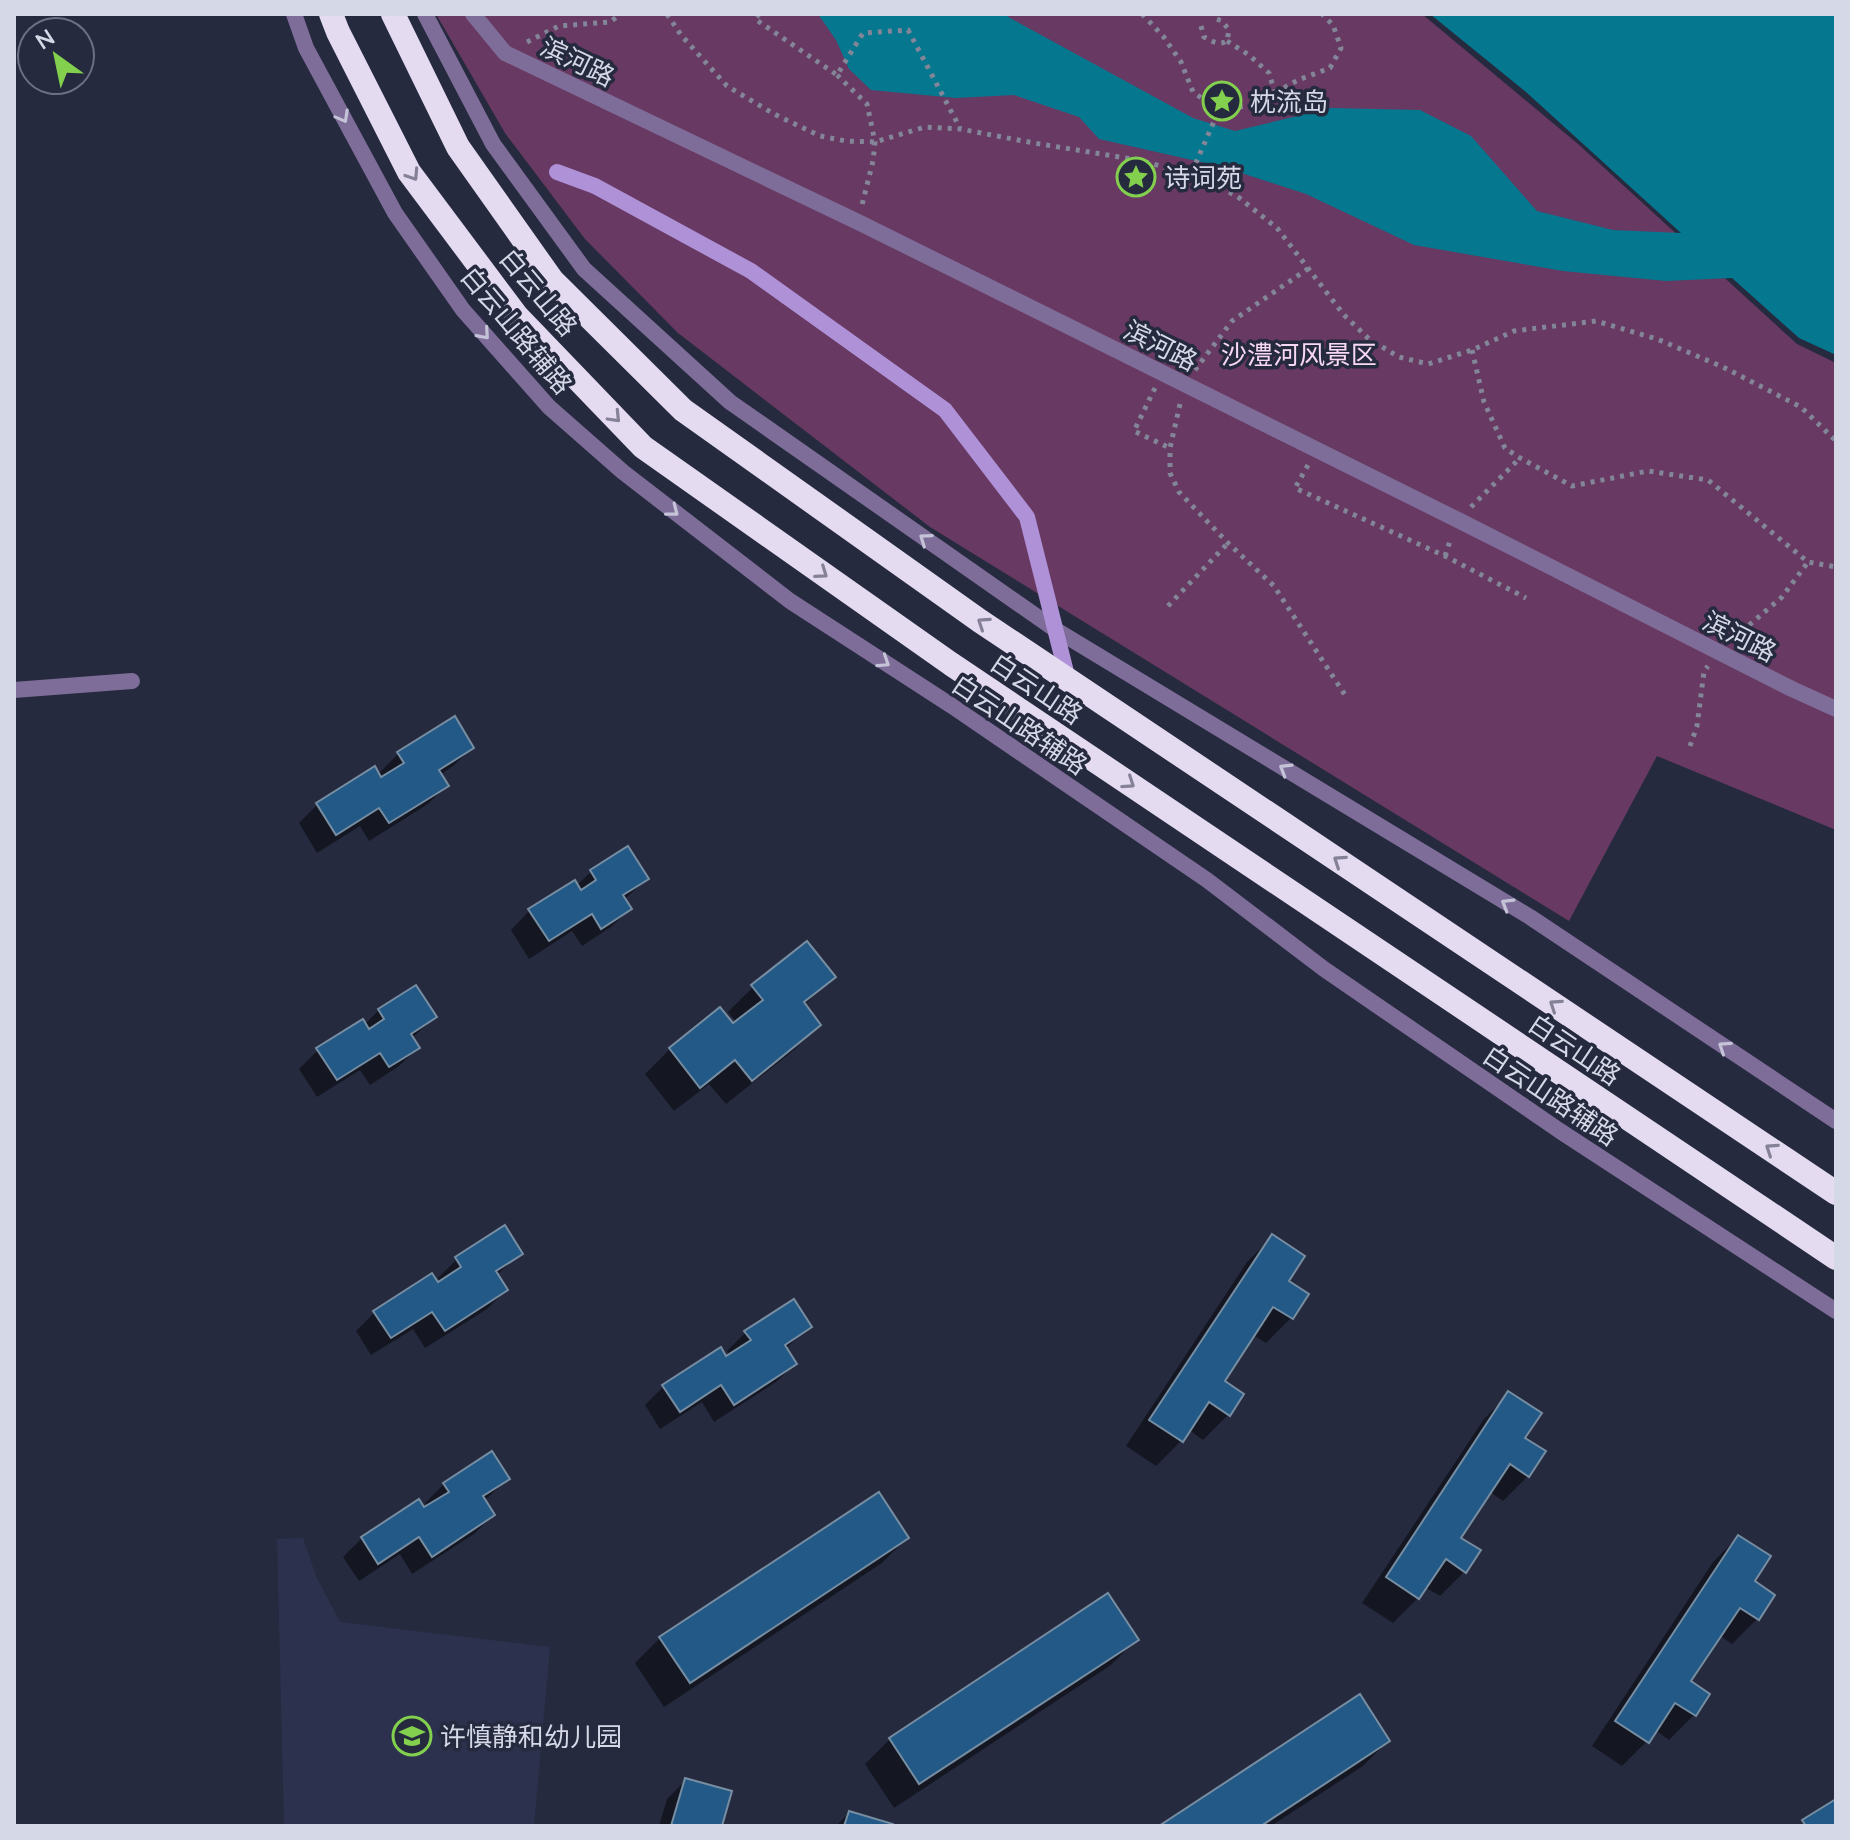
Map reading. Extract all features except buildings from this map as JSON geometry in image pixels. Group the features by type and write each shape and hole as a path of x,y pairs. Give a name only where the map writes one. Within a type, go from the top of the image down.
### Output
{"highway":[{"name":"白云山路","path":"393,14 458,147 552,280 683,410 980,621 1836,1193"},
{"name":"白云山路","path":"334,23 409,172 516,315 643,447 963,672 1836,1258"}],"street":[{"name":"白云山路辅路","path":"294,14 306,48 395,213 463,310 549,407 623,472 790,601 952,706 1207,880 1324,969 1560,1131 1836,1311"},
{"path":"425,14 493,144 584,269 730,402 1056,630 1530,917 1836,1121"},
{"name":"滨河路","path":"473,14 505,53 858,222 1836,709"},
{"path":"557,172 595,186 751,271 945,410 1027,517 1068,680"},
{"path":"14,690 132,681"}],"path":[{"path":"505,53 559,26 610,22 621,14"},
{"path":"667,14 681,35 727,86 774,114 820,136 875,142 925,127 960,129 1138,160 1191,174 1237,196 1277,228 1344,315 1369,339 1399,357 1428,364 1472,350 1514,331 1596,321 1657,339 1723,367 1801,407 1836,441"},
{"path":"759,14 755,19 837,75 867,104 875,142 858,222"},
{"path":"1142,14 1163,36 1181,62 1193,92 1219,110 1253,105 1298,80 1330,68 1341,48 1333,25 1322,14"},
{"path":"1214,18 1222,21 1229,30 1227,41"},
{"path":"1201,26 1204,37 1216,43 1227,41 1269,73 1275,93"},
{"path":"837,75 863,33 908,30 960,129"},
{"path":"1191,174 1219,110"},
{"path":"1309,268 1232,321 1184,384 1170,448 1170,473 1179,492 1274,586 1345,695"},
{"path":"1472,350 1484,402 1505,448 1520,458 1572,486 1648,471 1708,480 1808,562 1836,567"},
{"path":"1163,373 1134,431 1170,448"},
{"path":"1315,450 1295,488 1445,556 1526,598"},
{"path":"1168,606 1228,543"}],"shaded area":[{"path":"818,14 1005,14 1193,118 1235,131 1331,108 1420,110 1471,136 1537,211 1613,230 1681,233 1526,92 1430,14 1836,14 1836,355 1799,338 1732,278 1666,281 1563,271 1414,245 1306,194 1223,167 1099,139 1079,117 1014,95 956,98 871,90 849,69 836,40"},
{"name":"许慎静和幼儿园","path":"303,1538 316,1576 340,1622 550,1647 534,1826 284,1826 277,1539"}],"green space":[{"name":"沙澧河风景区","path":"436,14 1422,14 1578,144 1797,344 1836,363 1836,830 1657,756 1569,921 930,527 678,333 585,239 505,133"}],"place":[{"name":"枕流岛","path":"1222,101"},
{"name":"诗词苑","path":"1136,177"},
{"name":"许慎静和幼儿园","path":"412,1736"}]}
